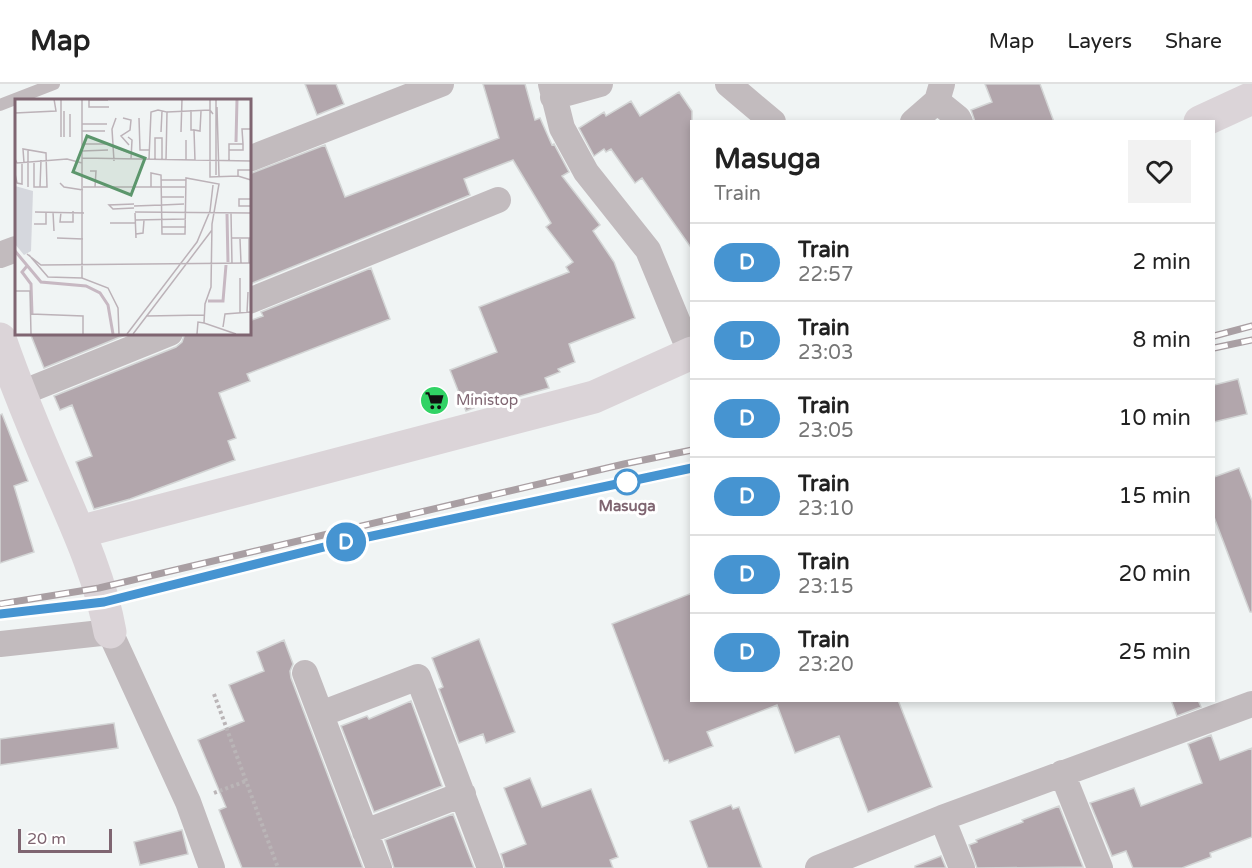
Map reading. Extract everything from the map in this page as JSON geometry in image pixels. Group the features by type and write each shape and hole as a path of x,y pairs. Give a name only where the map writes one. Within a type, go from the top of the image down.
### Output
{"street":[{"path":"250,159 441,84"},
{"path":"600,84 552,90 562,128 586,172 648,250 690,352"},
{"path":"728,84 771,120"},
{"path":"915,120 940,93 959,120"},
{"path":"1204,120 1252,98"},
{"path":"250,301 498,200"},
{"path":"0,255 15,249"},
{"path":"19,394 168,334"},
{"path":"0,339 19,394 79,532 104,602 110,632 188,802 212,868"},
{"path":"79,532 594,397 690,354"},
{"path":"0,644 110,632"},
{"path":"305,674 379,868"},
{"path":"321,714 418,677 490,868"},
{"path":"818,868 942,818 1252,704"},
{"path":"1062,773 1101,868"},
{"path":"365,832 463,794"},
{"path":"942,818 962,868"}],"lane":[{"path":"15,99 54,84"},
{"path":"0,105 15,99"}],"path":[{"path":"214,694 278,868"}],"building":[{"path":"305,84 336,84 344,104 317,115"},
{"path":"483,84 525,84 535,120 540,118 552,145 554,144 569,172 562,176 600,225 593,231 614,262 635,318 569,344 575,362 558,369 560,372 545,378 549,388 492,404 491,401 466,411 450,370 497,352 479,307 569,272 566,267 573,262 546,227 551,223 513,160 464,179 470,195 250,284 250,174 325,145 345,197 499,138"},
{"path":"985,84 1040,84 1053,120 974,120 971,110 992,102"},
{"path":"679,92 692,111 692,120 690,120 690,246 642,178 635,183 611,149 606,152 604,149 594,156 579,128 604,112 606,116 631,101 640,116"},
{"path":"371,268 390,319 247,374 250,381 219,393 236,438 228,441 235,460 130,499 94,509 76,462 92,456 72,405 60,410 54,396 176,347 182,342 185,334 250,334 250,321 263,316 261,312"},
{"path":"30,334 128,334 44,368"},
{"path":"1238,379 1247,414 1215,422 1215,385"},
{"path":"2,414 28,481 14,486 34,552 0,563 0,415"},
{"path":"1239,468 1252,501 1252,612 1250,612 1215,520 1215,477"},
{"path":"690,594 690,702 899,702 932,787 868,812 839,736 795,753 777,705 707,732 713,746 669,763 668,760 664,761 612,624"},
{"path":"479,639 515,732 486,743 483,734 459,743 439,689 443,687 432,658"},
{"path":"284,640 293,664 290,671 291,678 363,868 242,868 219,810 226,807 198,740 244,721 229,685 264,671 257,652"},
{"path":"411,701 442,786 374,812 341,726 367,716 369,719"},
{"path":"1172,702 1199,702 1201,707 1177,716"},
{"path":"114,723 118,748 0,765 0,739"},
{"path":"1211,735 1220,760 1252,748 1252,837 1210,853 1211,857 1182,868 1133,868 1126,851 1112,856 1090,803 1134,788 1141,806 1202,783 1188,744"},
{"path":"530,778 542,807 591,789 618,857 610,860 613,868 505,868 501,854 526,844 504,788"},
{"path":"731,805 733,809 739,807 762,868 708,868 690,821"},
{"path":"1059,806 1083,867 977,868 969,845 977,842 976,840 1023,822 1022,820"},
{"path":"453,814 474,868 394,868 385,840"},
{"path":"182,830 188,854 140,865 134,842"},
{"path":"941,856 946,868 915,868 915,866"}],"railway":[{"path":"1215,336 1252,326"},
{"path":"1215,348 1252,340"},
{"path":"0,604 99,588 690,450"},
{"path":"0,614 104,602 344,542 690,468"}],"train":[{"name":"D","path":"0,614 104,602 344,542 690,468"}],"place":[{"name":"Ministop","path":"435,400"},
{"name":"Masuga","path":"627,482"}]}
